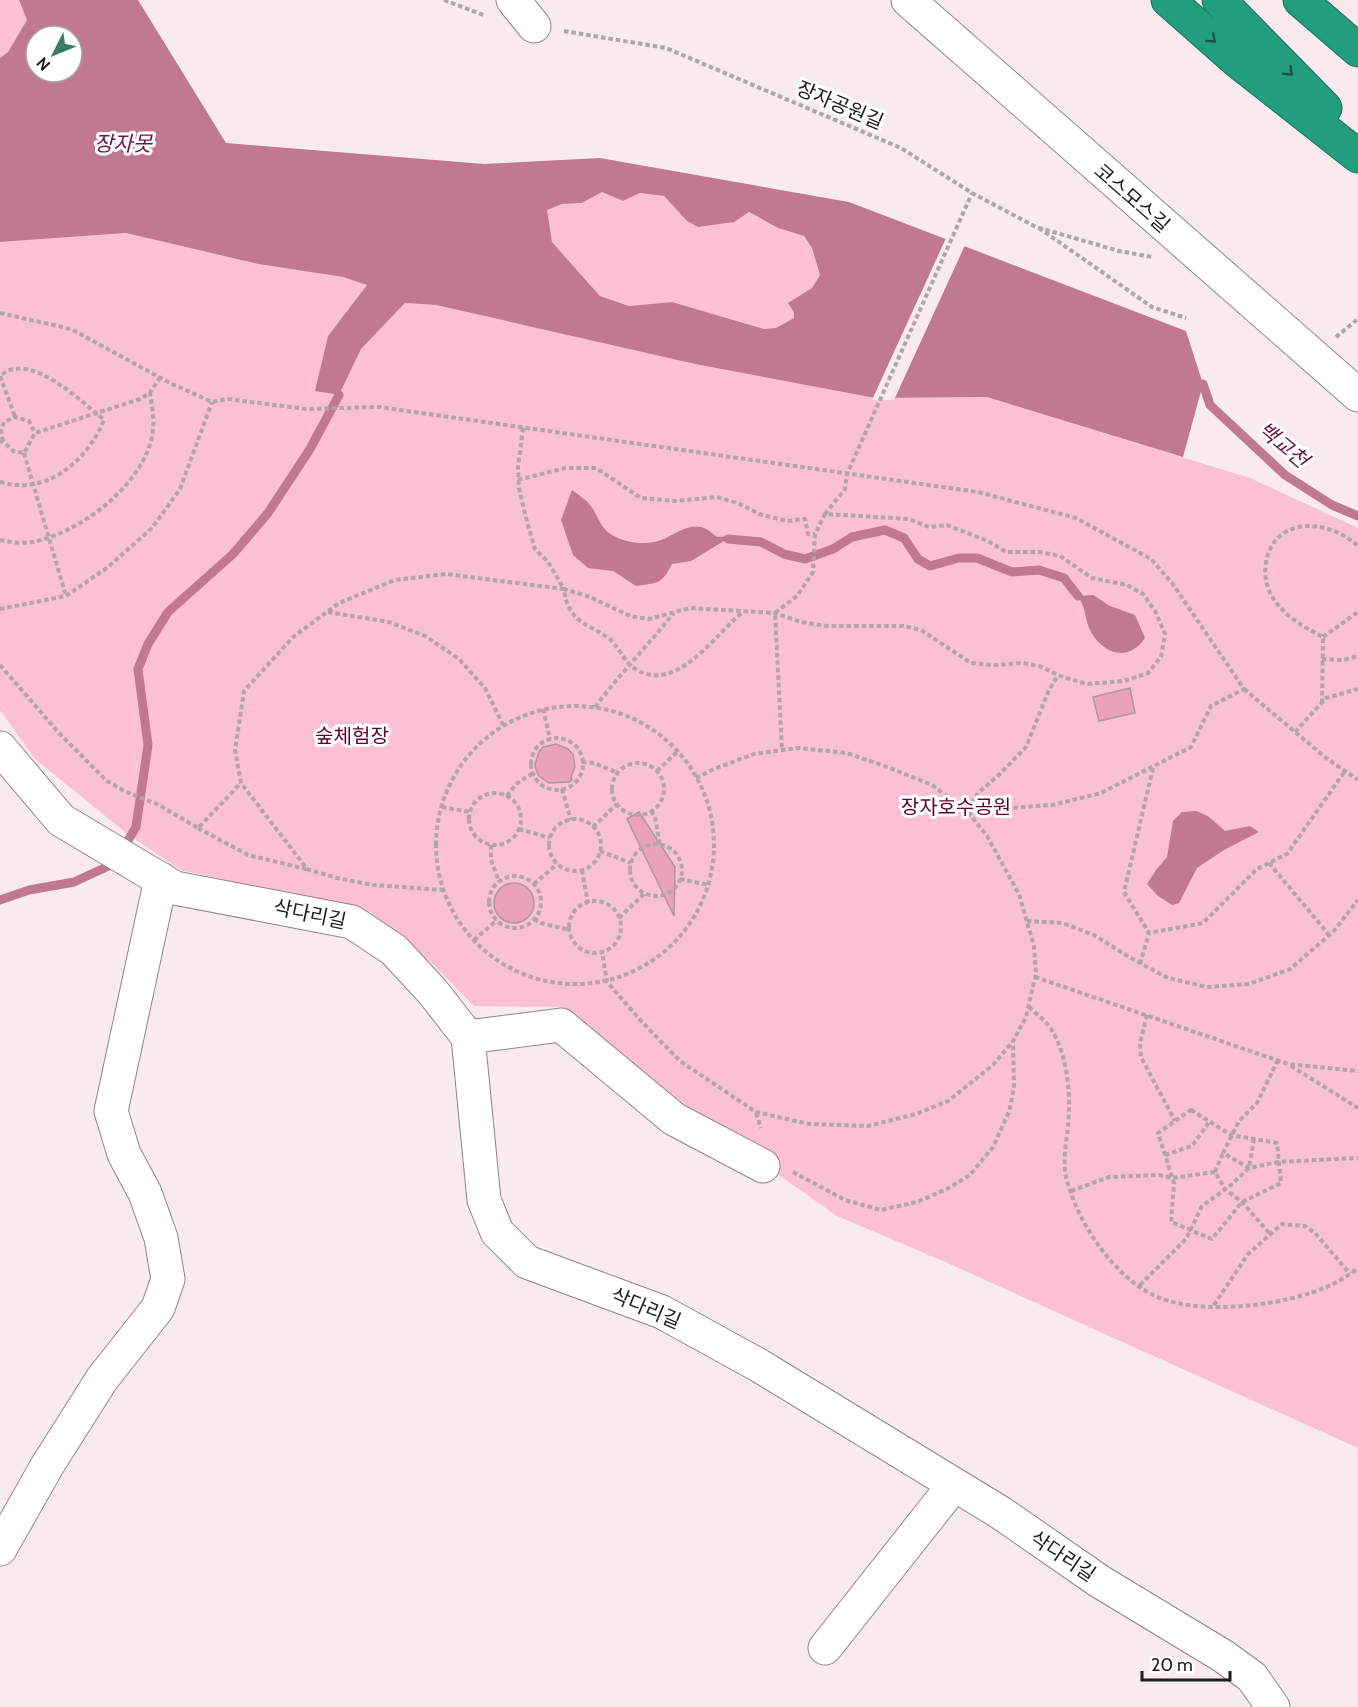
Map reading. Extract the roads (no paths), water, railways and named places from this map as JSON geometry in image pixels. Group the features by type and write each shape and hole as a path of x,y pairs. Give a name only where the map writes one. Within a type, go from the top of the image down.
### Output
{"highway":[{"path":"1168,0 1236,60 1358,156"},
{"path":"1219,0 1358,141"},
{"path":"1300,0 1358,50"},
{"path":"1334,0 1358,24"}],"street":[{"name":"코스모스길","path":"908,0 1358,395"},
{"path":"502,9 534,26"},
{"name":"삭다리길","path":"0,748 61,819 175,888 352,922 394,950 432,991 468,1037 484,1200 497,1232 527,1262 662,1312 760,1366 1000,1513 1100,1581 1223,1656 1252,1677 1274,1707"},
{"path":"0,1549 47,1466 102,1379 158,1308 168,1279 161,1238 146,1193 124,1154 111,1111 154,875"},
{"path":"468,1037 561,1025 674,1119 771,1156"},
{"path":"825,1648 953,1485"}],"water":[{"name":"장자못","path":"19,0 138,0 226,143 484,164 600,158 849,202 1186,331 1203,384 1183,457 987,397 875,398 695,364 436,305 405,303 361,349 339,395 315,391 328,336 367,285 343,277 258,264 126,233 0,242 0,58 8,52 24,25 24,84 84,84 84,24 25,24 27,20","holes":["602,192 623,201 640,193 664,196 687,221 698,227 734,222 749,212 778,228 804,236 812,248 820,275 812,288 788,303 794,312 794,318 776,328 764,329 672,302 629,306 600,296 552,242 547,210 562,204 582,203"]},
{"path":"572,490 588,503 608,532 618,538 639,543 653,542 696,527 706,529 717,537 732,536 691,561 672,564 662,579 636,586 613,571 588,568 573,555 561,520"},
{"path":"1093,595 1110,606 1135,615 1145,638 1139,646 1124,653 1117,653 1096,640 1078,596"},
{"path":"1196,811 1208,816 1225,831 1250,826 1259,832 1224,850 1197,868 1179,903 1172,905 1158,896 1147,884 1167,857 1173,821 1182,812"}],"waterway":[{"name":"백교천","path":"1203,384 1210,405 1285,475 1332,505 1358,516"},
{"path":"123,849 136,827 148,745 138,669 148,644 168,612 233,554 268,513 310,449 339,395"},
{"path":"728,539 761,542 784,554 805,559 833,549 852,537 885,530 904,538 918,559 930,566 959,558 977,558 1012,572 1039,570 1064,578 1078,596"},
{"path":"0,900 29,890 74,882 115,861"}],"park label":[{"name":"숲체험장","path":"352,736"},
{"name":"장자호수공원","path":"956,807"}]}
